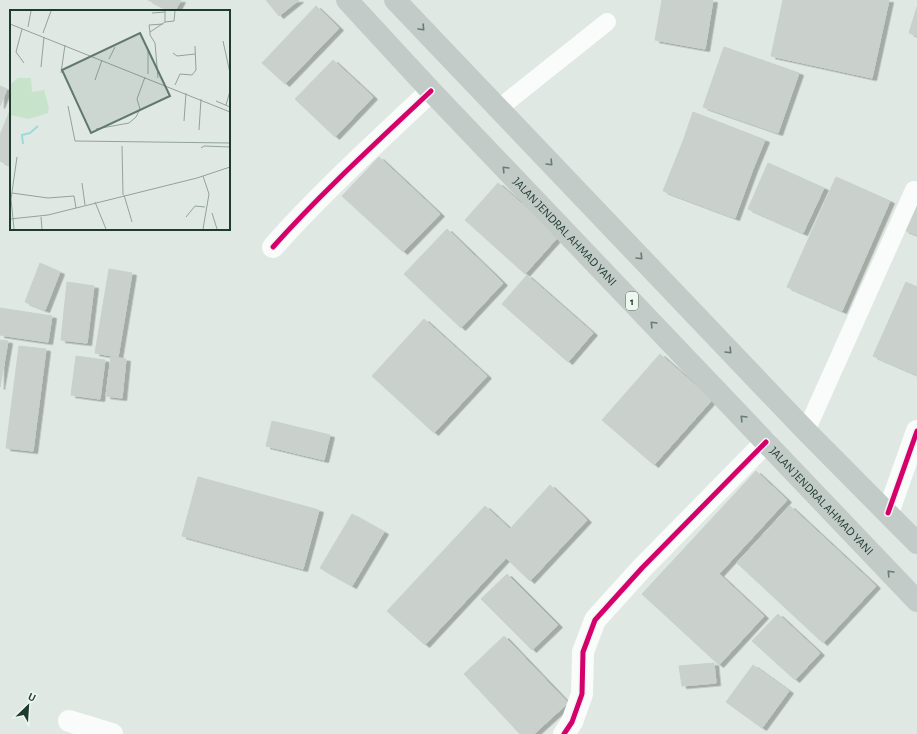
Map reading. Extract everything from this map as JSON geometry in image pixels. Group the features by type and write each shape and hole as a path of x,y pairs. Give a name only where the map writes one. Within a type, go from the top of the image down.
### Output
{"highway":[{"name":"JALAN JENDRAL AHMAD YANI","path":"347,0 431,91 917,601"},
{"path":"395,0 806,431 917,543"}],"street":[{"path":"273,246 311,204 334,184 431,91"},
{"path":"888,513 917,431"},
{"path":"564,734 572,722 582,694 582,652 595,620 642,568 766,442"},
{"path":"69,721 112,734"}],"lane":[{"path":"498,109 607,22"},
{"path":"806,431 914,190"}],"building":[{"path":"148,0 181,0 176,10 168,10"},
{"path":"266,0 299,0 279,16"},
{"path":"662,0 713,0 705,49 655,40"},
{"path":"783,0 889,0 872,78 771,56"},
{"path":"316,6 339,28 285,84 262,63"},
{"path":"917,7 917,36 909,33"},
{"path":"724,47 799,73 778,133 703,107"},
{"path":"333,60 373,97 335,137 295,99"},
{"path":"0,86 7,89 0,106"},
{"path":"10,110 10,166 0,161 0,135"},
{"path":"693,112 765,140 753,169 683,141"},
{"path":"683,141 753,169 735,218 663,191"},
{"path":"379,157 440,214 403,252 342,196"},
{"path":"768,163 824,188 803,233 748,209"},
{"path":"836,177 890,201 842,311 787,287"},
{"path":"498,183 559,236 525,274 465,220"},
{"path":"917,201 917,235 904,230"},
{"path":"447,229 503,283 461,328 404,274"},
{"path":"40,263 60,272 45,310 25,302"},
{"path":"109,269 132,273 118,357 95,353"},
{"path":"527,275 593,333 568,362 502,304"},
{"path":"67,282 94,286 87,343 61,340"},
{"path":"906,282 917,287 917,375 873,356"},
{"path":"0,308 52,316 48,342 0,335"},
{"path":"424,319 487,376 434,433 372,376"},
{"path":"0,340 8,341 0,387"},
{"path":"19,346 46,349 33,451 6,448"},
{"path":"660,354 712,400 654,465 602,420"},
{"path":"76,356 105,360 100,399 71,395"},
{"path":"111,357 126,359 122,398 106,396"},
{"path":"272,421 330,435 324,460 266,446"},
{"path":"756,471 787,500 719,574 764,616 719,665 642,594"},
{"path":"198,477 319,510 303,569 182,536"},
{"path":"550,485 587,520 530,581 506,558 425,645 387,611 485,506 510,529"},
{"path":"790,506 876,586 823,643 737,563"},
{"path":"352,514 384,532 352,586 320,568"},
{"path":"507,574 558,625 532,650 481,599"},
{"path":"778,614 820,653 795,680 752,641"},
{"path":"504,636 568,703 534,734 520,734 464,674"},
{"path":"714,663 716,683 682,686 679,666"},
{"path":"753,665 789,691 762,728 726,702"}],"cycle path":[{"path":"273,247 330,187 431,91"},
{"path":"888,513 917,431"},
{"path":"564,734 572,722 582,694 583,652 595,620 642,568 766,442"}]}
